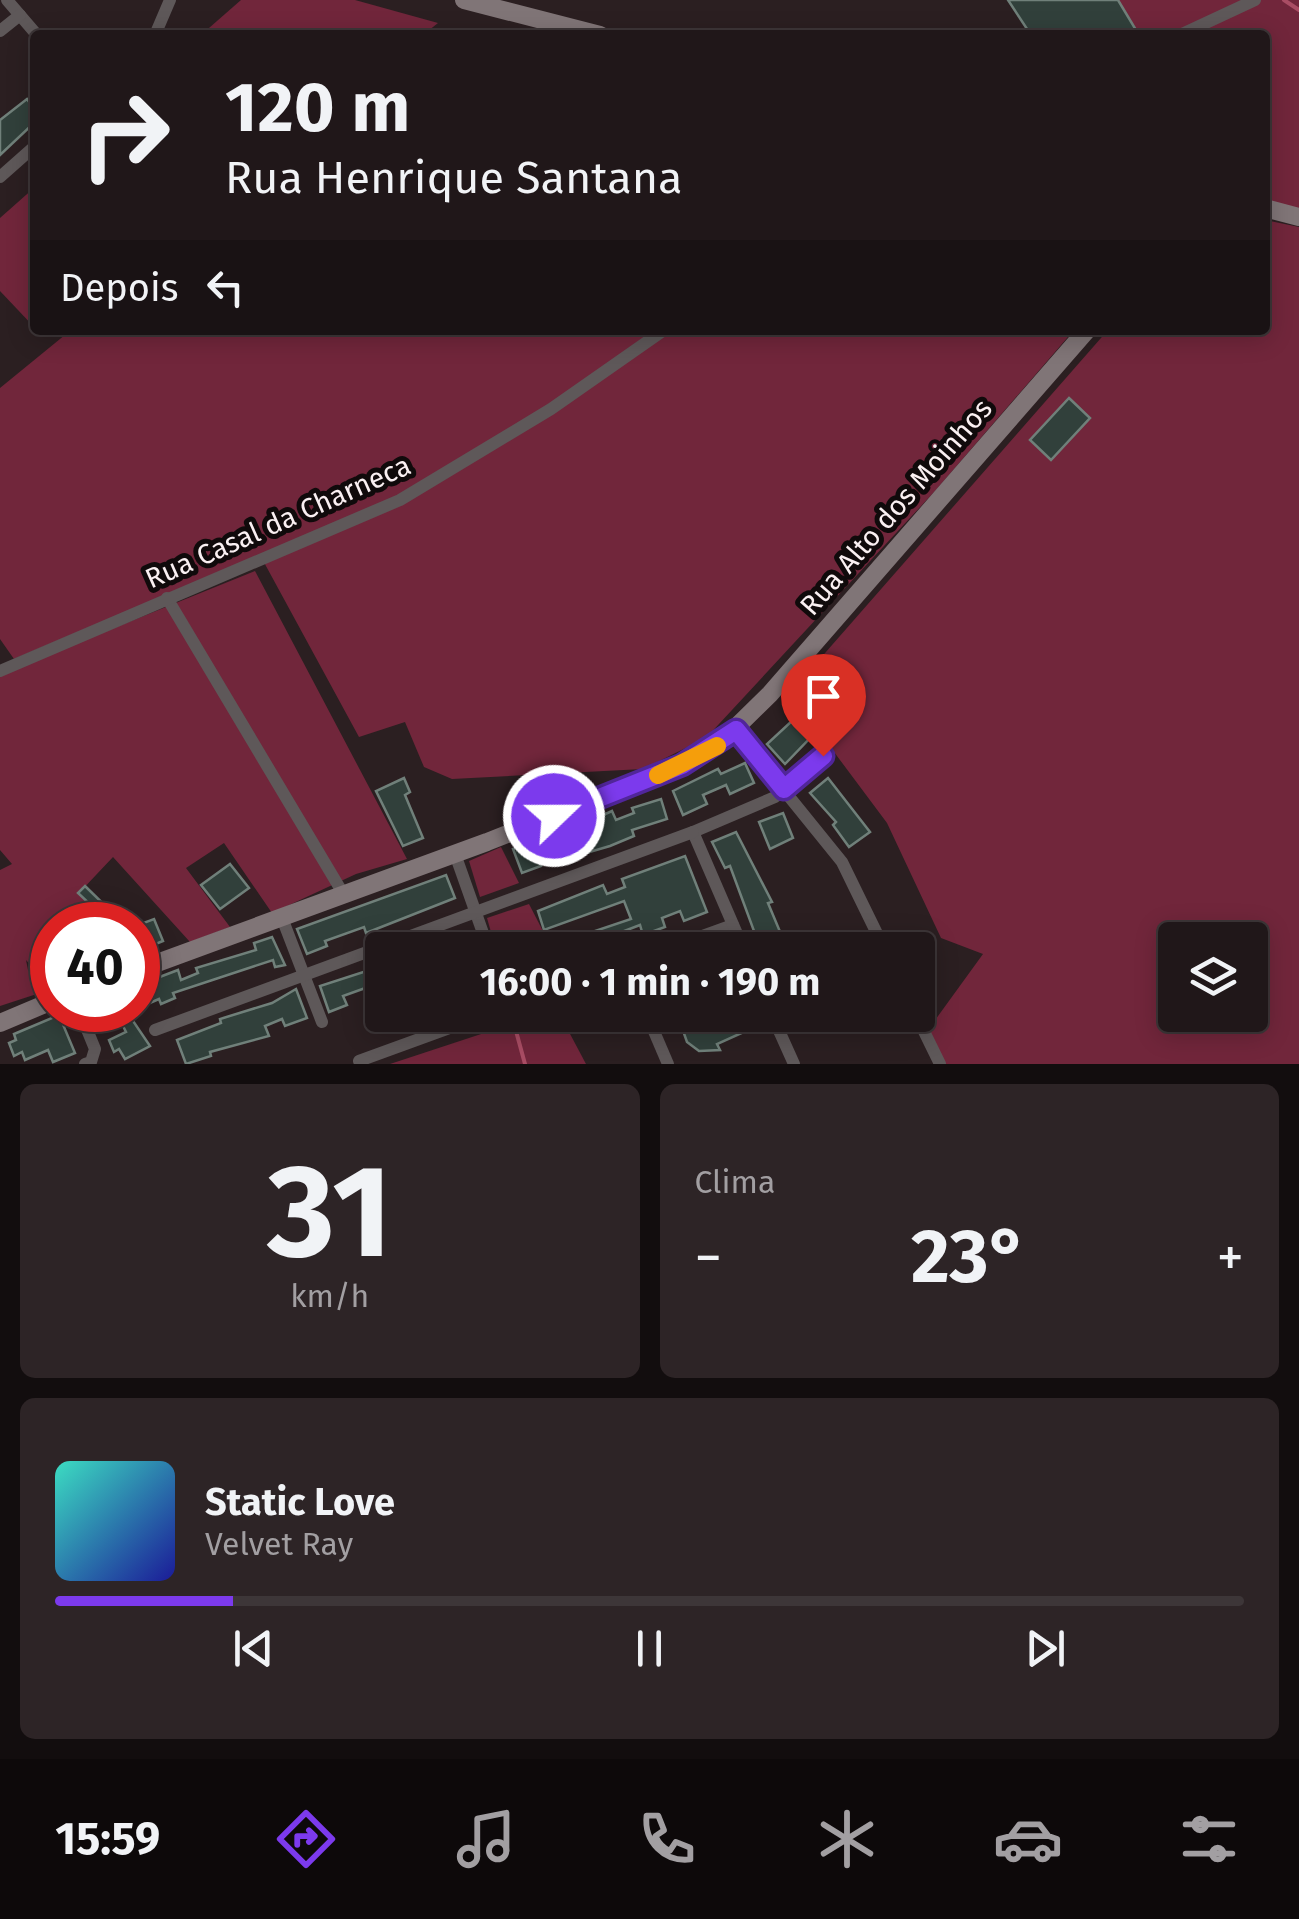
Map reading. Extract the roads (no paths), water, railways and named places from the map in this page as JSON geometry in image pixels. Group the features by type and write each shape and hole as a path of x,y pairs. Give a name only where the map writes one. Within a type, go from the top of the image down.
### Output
{"street":[{"path":"7,0 32,30"},
{"path":"157,30 170,0"},
{"path":"464,0 581,30"},
{"path":"1191,30 1256,0"},
{"path":"0,31 20,15"},
{"path":"0,177 30,150"},
{"path":"1270,209 1299,217"},
{"name":"Rua Casal da Charneca","path":"0,671 400,500 551,409 657,335"},
{"name":"Rua Alto dos Moinhos","path":"160,962 682,765 736,730 1083,335"},
{"path":"167,598 344,895"},
{"path":"736,730 842,862 875,932"},
{"path":"160,1028 693,832 784,789 823,756"},
{"path":"693,832 735,932"},
{"path":"454,854 483,932"},
{"path":"282,918 322,1022"},
{"path":"713,932 732,925"},
{"path":"0,1023 30,1010"},
{"path":"85,1064 91,1062 94,1049 87,1032"},
{"path":"359,1061 438,1032"},
{"path":"654,1032 668,1064"},
{"path":"780,1032 794,1064"},
{"path":"924,1032 940,1064"}],"waterway":[{"path":"1284,0 1299,10"},
{"path":"516,1032 525,1064"}]}
